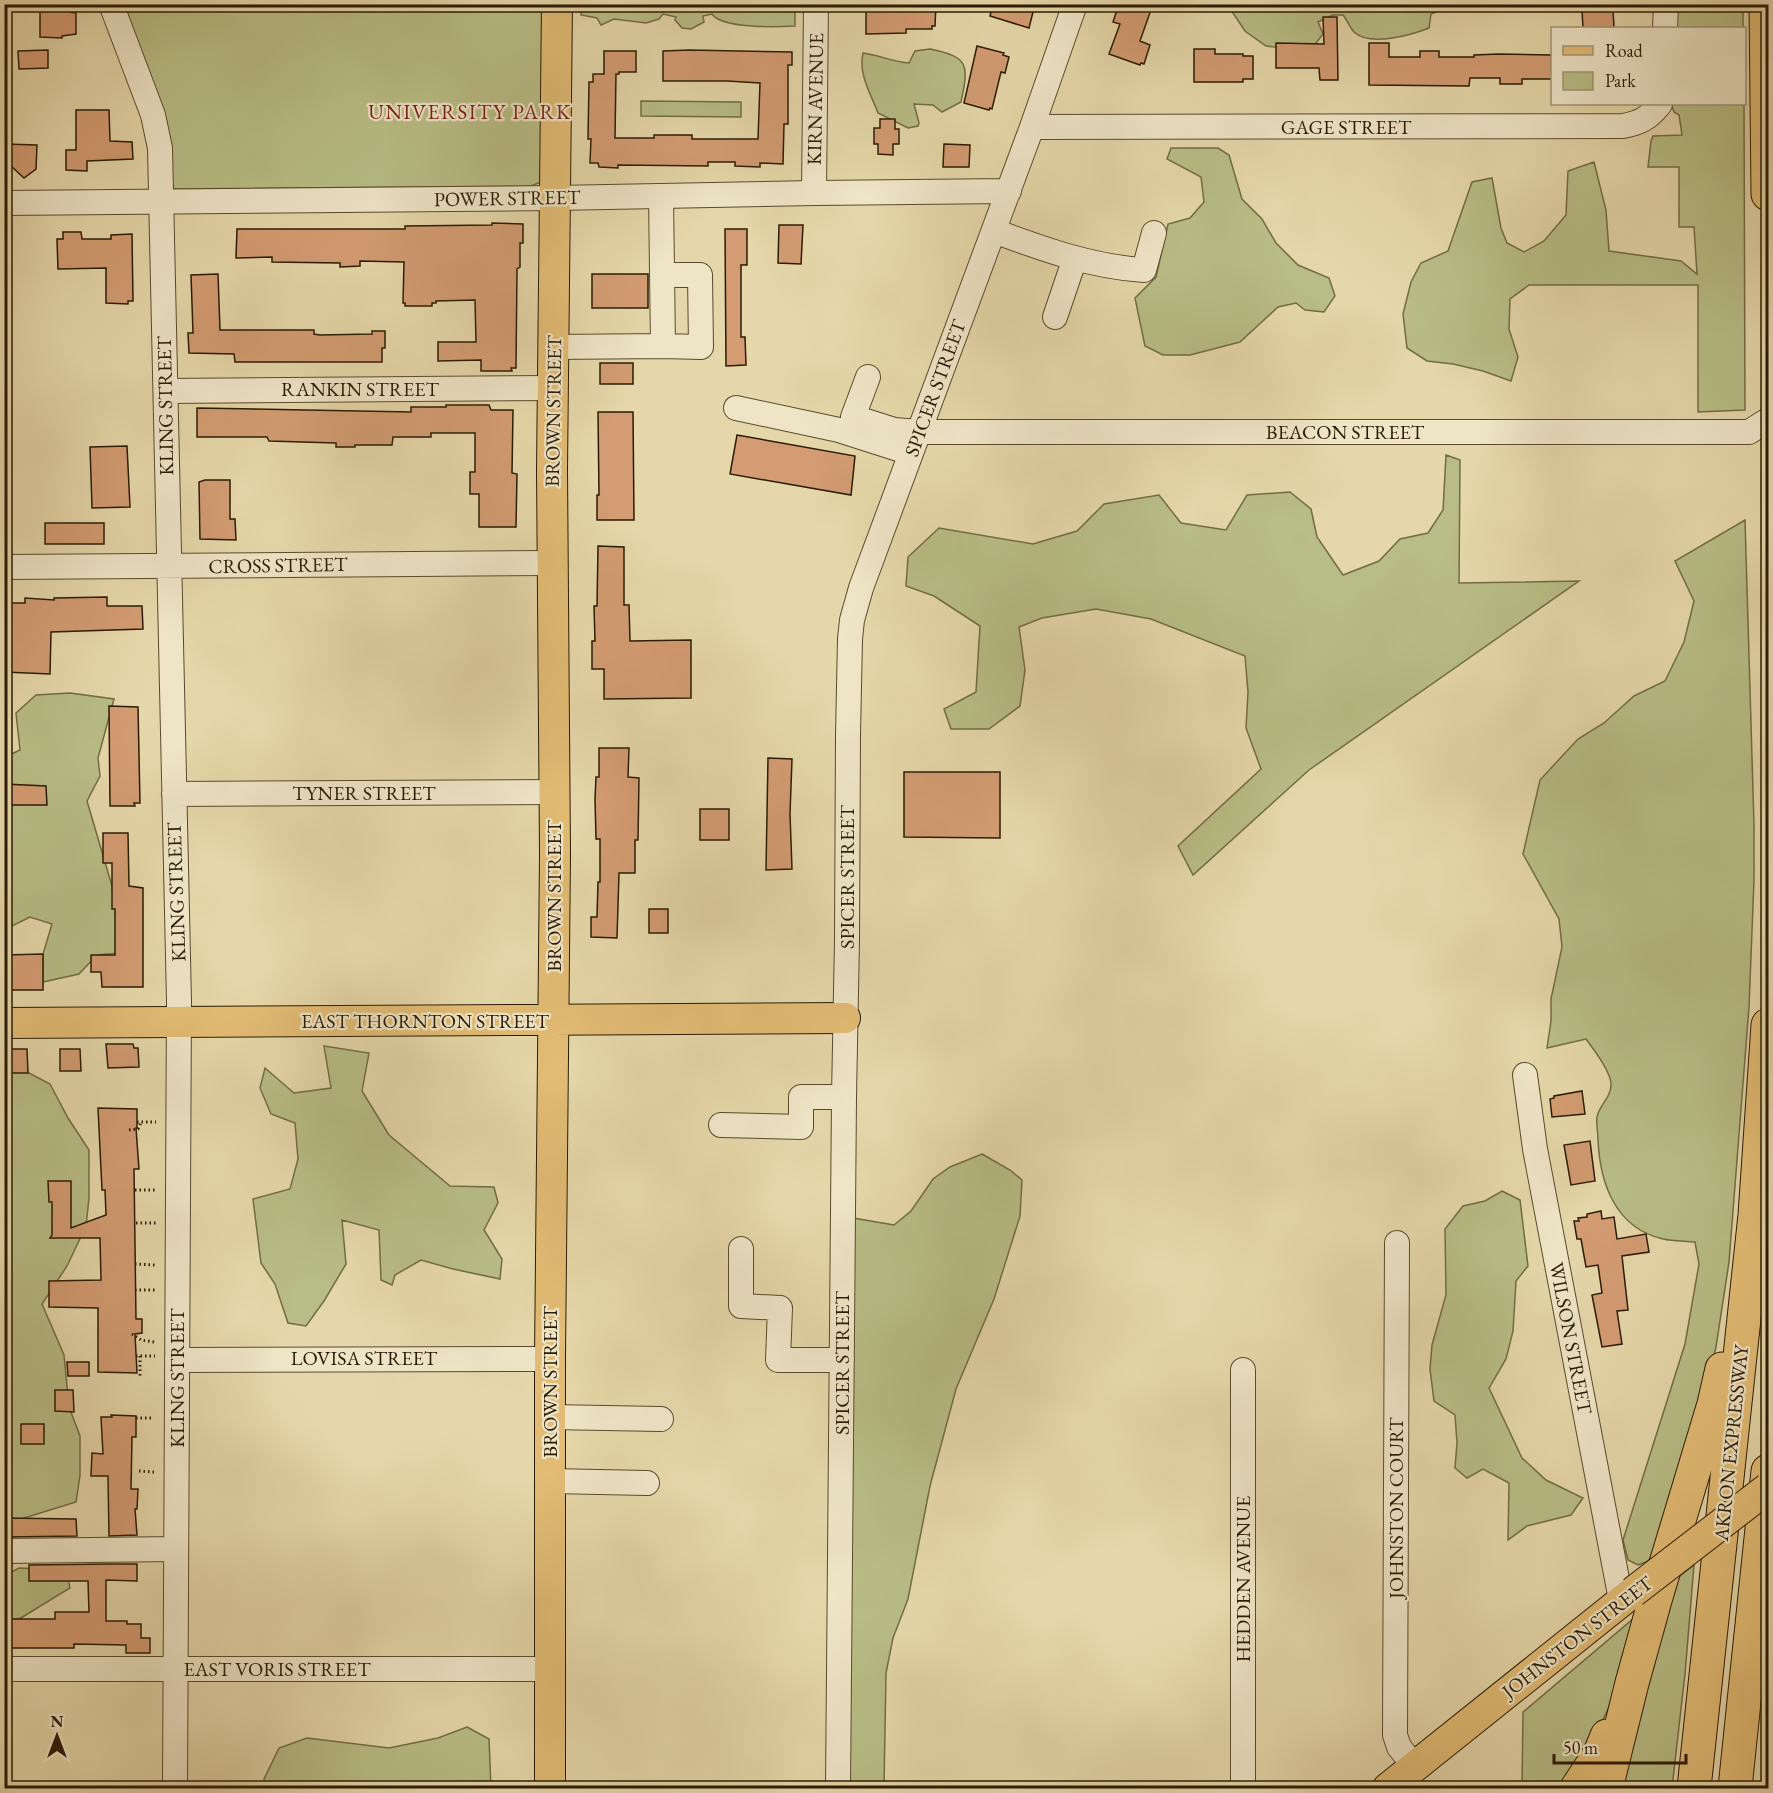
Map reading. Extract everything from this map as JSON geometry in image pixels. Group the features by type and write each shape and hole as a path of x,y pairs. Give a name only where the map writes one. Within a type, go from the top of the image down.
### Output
{"highway":[{"path":"1766,4 1768,195"},
{"name":"AKRON EXPRESSWAY","path":"1694,1788 1755,1215 1768,1025"},
{"path":"1606,1788 1632,1683 1714,1404 1755,1215"},
{"name":"AKRON EXPRESSWAY","path":"1735,1788 1768,1471"},
{"path":"1577,1788 1600,1753 1614,1716 1632,1683"}],"main road":[{"name":"BROWN STREET","path":"550,1788 550,1359 556,709 552,563 557,4"},
{"name":"EAST THORNTON STREET","path":"4,1023 845,1018"},
{"name":"JOHNSTON STREET","path":"1388,1788 1627,1596 1768,1488"}],"street":[{"name":"KLING STREET","path":"111,4 156,124 160,148 179,1022 166,1358 176,1549 175,1788"},
{"name":"KIRN AVENUE","path":"814,193 816,4"},
{"name":"SPICER STREET","path":"838,1788 844,1097 848,940 848,735 852,620 861,588 1009,191 1075,4"},
{"path":"1665,27 1666,4"},
{"name":"GAGE STREET","path":"1032,128 1623,126 1639,123 1657,107"},
{"name":"POWER STREET","path":"4,203 1009,191"},
{"path":"661,196 663,346"},
{"path":"994,231 1075,258 1116,268 1144,270 1154,233"},
{"path":"1055,317 1075,258"},
{"path":"554,347 700,347 700,275 662,275"},
{"path":"868,377 853,417 894,430 915,443"},
{"name":"RANKIN STREET","path":"166,391 554,388"},
{"path":"736,408 839,430 915,443"},
{"name":"BEACON STREET","path":"915,443 1749,432 1768,420"},
{"name":"CROSS STREET","path":"4,567 552,563"},
{"name":"TYNER STREET","path":"174,794 555,792"},
{"name":"WILSON STREET","path":"1525,1075 1535,1149 1627,1596"},
{"path":"721,1125 801,1127 801,1097 844,1097"},
{"name":"JOHNSTON COURT","path":"1397,1243 1395,1735 1400,1747 1415,1767"},
{"path":"741,1249 741,1306 780,1308 778,1360 842,1360"},
{"name":"LOVISA STREET","path":"166,1358 550,1359"},
{"name":"HEDDEN AVENUE","path":"1243,1370 1243,1788"},
{"path":"550,1417 661,1419"},
{"path":"550,1481 647,1484"},
{"path":"4,1551 176,1549"},
{"name":"EAST VORIS STREET","path":"4,1669 549,1669"}],"path":[{"path":"129,1130 138,1129 139,1122 156,1122"},
{"path":"135,1190 156,1190"},
{"path":"136,1223 156,1223"},
{"path":"135,1264 155,1265"},
{"path":"135,1290 155,1290"},
{"path":"132,1334 141,1340 154,1342"},
{"path":"140,1376 138,1356 166,1358"},
{"path":"136,1418 154,1418"},
{"path":"139,1472 154,1472"}],"green space":[{"path":"1231,4 1454,5 1431,14 1429,28 1412,34 1380,39 1361,36 1354,32 1343,15 1333,15 1318,22 1323,34 1310,51 1266,46 1245,31 1229,7"},
{"path":"119,5 544,5 541,182 531,186 171,189"},
{"path":"582,5 589,10 652,7 652,5 795,5 795,26 738,25 718,19 712,14 703,16 704,22 691,29 682,28 675,20 676,17 663,14 659,19 646,23 614,19 601,25 597,18 581,15"},
{"path":"1674,5 1743,5 1743,27 1674,27"},
{"path":"930,49 952,55 963,64 965,79 961,102 942,112 933,105 914,104 919,123 918,126 908,128 878,113 862,69 863,53 909,63 915,51"},
{"path":"641,101 741,102 741,117 641,116"},
{"path":"1671,105 1744,105 1745,410 1698,412 1698,285 1529,285 1510,299 1509,329 1518,357 1511,381 1483,371 1427,361 1407,348 1403,314 1411,282 1421,263 1448,251 1472,182 1492,178 1501,228 1507,243 1524,252 1544,241 1566,215 1568,171 1594,162 1606,210 1609,251 1681,261 1697,274 1694,227 1679,227 1679,167 1648,167 1653,136 1682,135 1679,115 1674,112"},
{"path":"1171,148 1218,148 1229,155 1242,199 1262,219 1276,243 1298,265 1329,278 1335,296 1324,312 1305,310 1296,303 1278,307 1240,342 1190,355 1163,355 1145,346 1135,298 1156,277 1168,224 1190,218 1204,202 1201,177 1167,159"},
{"path":"1446,455 1460,460 1459,583 1579,581 1309,770 1193,875 1178,846 1261,769 1246,728 1248,692 1245,656 1151,619 1096,609 1042,618 1019,627 1025,670 1020,706 989,729 951,729 944,709 976,692 980,626 934,596 906,586 908,557 939,528 1033,544 1077,531 1104,504 1159,495 1181,523 1226,530 1247,495 1290,492 1311,509 1317,537 1343,575 1379,561 1400,539 1428,533 1443,510"},
{"path":"1745,520 1754,880 1749,1007 1729,1262 1716,1347 1700,1416 1661,1550 1646,1562 1638,1565 1628,1560 1623,1540 1685,1344 1699,1264 1695,1242 1663,1239 1647,1233 1633,1225 1613,1202 1602,1172 1597,1120 1598,1113 1610,1093 1610,1078 1586,1039 1547,1048 1551,999 1562,947 1559,919 1523,854 1540,780 1578,739 1604,723 1634,696 1665,681 1684,642 1694,601 1675,561"},
{"path":"70,693 114,699 98,758 100,776 87,801 112,886 120,953 97,955 79,974 43,982 43,954 52,924 30,917 12,926 5,924 5,757 20,750 16,713 36,695"},
{"path":"324,1046 369,1053 362,1091 389,1135 450,1186 494,1187 498,1203 484,1230 502,1259 500,1279 421,1260 395,1275 392,1285 381,1280 379,1230 342,1220 346,1264 306,1326 288,1323 275,1284 261,1263 253,1199 290,1189 298,1159 295,1123 271,1114 260,1088 265,1068 294,1093 331,1088"},
{"path":"5,1063 12,1064 50,1084 68,1118 89,1150 89,1198 86,1226 67,1266 42,1304 64,1355 69,1407 80,1436 80,1475 76,1502 5,1524"},
{"path":"982,1154 1010,1170 1022,1180 1020,1216 994,1299 956,1389 930,1486 908,1599 893,1638 886,1673 884,1788 848,1788 853,1218 894,1225 911,1211 933,1179 950,1167"},
{"path":"1502,1191 1520,1200 1528,1266 1516,1281 1513,1331 1506,1359 1489,1388 1522,1458 1546,1480 1583,1498 1571,1515 1527,1526 1508,1540 1509,1483 1483,1469 1467,1478 1455,1468 1457,1443 1455,1415 1434,1401 1430,1369 1432,1345 1446,1295 1445,1229 1463,1206 1485,1201"},
{"path":"1694,1565 1672,1788 1617,1788 1671,1583"},
{"path":"19,1568 66,1570 70,1588 21,1618 5,1621 4,1576"},
{"path":"1640,1613 1607,1711 1564,1788 1522,1788 1523,1712"},
{"path":"467,1727 489,1739 491,1788 263,1788 264,1779 279,1748 307,1738 389,1748 438,1738"}],"building":[{"path":"866,4 936,4 935,26 932,26 932,29 906,29 906,33 866,34"},
{"path":"993,4 1035,4 1029,28 990,16"},
{"path":"1119,4 1153,4 1140,41 1150,45 1144,64 1140,65 1109,54 1120,24 1113,22"},
{"path":"40,10 70,10 76,13 76,34 62,36 62,38 40,37"},
{"path":"1582,10 1613,10 1614,27 1583,27"},
{"path":"1323,17 1337,17 1338,80 1320,80 1319,68 1276,68 1276,43 1324,44"},
{"path":"1369,43 1389,43 1389,57 1420,57 1420,51 1439,51 1439,57 1499,54 1551,55 1551,79 1522,79 1522,84 1500,84 1500,78 1470,78 1469,86 1369,85"},
{"path":"977,46 1004,53 1003,55 1009,57 1005,73 1001,72 992,109 989,110 964,103"},
{"path":"1194,49 1215,49 1215,54 1253,56 1253,79 1243,79 1243,82 1194,82"},
{"path":"48,50 48,68 19,69 18,51"},
{"path":"604,51 636,51 636,72 616,74 615,138 692,135 692,139 758,139 760,83 663,81 663,51 792,52 792,65 788,65 788,124 784,124 783,164 760,163 760,167 735,166 735,162 708,162 708,166 618,165 618,168 599,167 598,163 590,163 589,82 593,82 593,74 604,74"},
{"path":"76,110 109,110 110,141 132,142 133,159 87,161 87,171 66,170 66,150 76,150"},
{"path":"880,119 895,119 895,129 899,129 899,144 893,144 893,155 878,154 878,144 874,144 874,128 880,128"},
{"path":"4,144 37,145 36,169 24,178 11,166 4,166"},
{"path":"944,144 970,145 969,167 943,167"},
{"path":"492,223 523,224 520,267 517,269 516,368 511,368 512,371 481,371 481,360 438,361 438,342 476,342 475,300 436,301 432,303 432,306 405,306 403,303 404,262 360,261 360,266 340,267 340,263 272,262 272,257 236,258 237,229 405,229 405,226 492,225"},
{"path":"779,225 803,225 801,264 778,263"},
{"path":"725,229 747,229 747,265 741,265 741,337 745,337 746,365 726,366"},
{"path":"63,232 81,232 82,239 111,239 111,235 132,234 133,301 128,301 128,304 106,303 106,268 58,269 57,239 63,239"},
{"path":"218,274 220,330 314,330 314,334 320,335 372,334 372,331 385,331 382,362 235,362 234,354 189,353 188,333 193,333 191,275"},
{"path":"592,274 648,274 648,308 592,308"},
{"path":"600,363 633,363 633,384 600,384"},
{"path":"446,405 489,405 491,410 513,410 512,473 517,474 516,527 479,527 479,494 470,494 470,472 475,472 475,433 431,433 431,437 393,437 392,445 355,445 355,447 336,447 336,443 269,441 267,437 197,437 197,408 411,412 411,407 446,407"},
{"path":"598,412 633,412 634,520 597,520"},
{"path":"737,435 855,456 851,495 730,474"},
{"path":"127,446 130,507 92,508 90,447"},
{"path":"230,480 230,519 235,519 236,540 200,539 199,482"},
{"path":"45,523 104,523 104,544 45,544"},
{"path":"598,546 624,547 624,605 629,605 630,641 691,640 691,698 604,699 604,669 592,669 592,641 595,641 594,606 597,606"},
{"path":"107,597 107,606 142,606 143,629 51,632 50,674 4,672 4,603 25,603 25,598 54,600 54,598"},
{"path":"109,706 138,707 140,803 134,803 135,806 110,806"},
{"path":"599,748 629,748 628,777 639,778 635,873 619,873 617,938 591,937 591,917 597,917 598,882 600,882 600,839 596,839 595,799 596,777 599,777"},
{"path":"768,758 792,759 790,814 792,869 766,870"},
{"path":"904,772 1000,772 1000,838 904,837"},
{"path":"4,784 46,786 47,805 4,805"},
{"path":"700,809 729,809 729,840 700,840"},
{"path":"103,833 128,833 129,886 143,888 143,987 102,987 101,972 91,972 91,955 115,955 112,863 103,863"},
{"path":"649,909 668,909 668,933 649,933"},
{"path":"43,954 43,990 4,990 4,955"},
{"path":"106,1044 133,1044 134,1048 138,1048 139,1067 108,1068"},
{"path":"7,1049 27,1049 28,1073 8,1073"},
{"path":"60,1049 80,1049 81,1071 60,1071"},
{"path":"1582,1091 1585,1114 1552,1117 1550,1099 1554,1096"},
{"path":"98,1108 137,1109 139,1169 134,1169 136,1319 142,1319 142,1333 135,1334 137,1373 98,1372 98,1308 49,1307 49,1281 101,1280 100,1238 50,1238 52,1235 52,1202 49,1202 48,1181 71,1181 71,1228 106,1215 105,1190 102,1190"},
{"path":"1590,1141 1595,1181 1571,1185 1564,1145"},
{"path":"1601,1211 1602,1219 1614,1217 1617,1239 1646,1234 1649,1252 1622,1256 1628,1310 1617,1311 1622,1344 1602,1347 1592,1295 1602,1293 1598,1265 1586,1267 1581,1239 1577,1239 1574,1221 1587,1217 1587,1214"},
{"path":"67,1362 89,1362 89,1376 68,1376"},
{"path":"55,1390 73,1390 74,1412 55,1411"},
{"path":"111,1415 136,1416 136,1437 132,1437 131,1489 138,1489 137,1509 135,1509 137,1535 109,1536 108,1476 91,1476 92,1453 103,1454 101,1417 112,1417"},
{"path":"21,1424 44,1424 44,1444 21,1444"},
{"path":"4,1518 76,1519 77,1536 4,1537"},
{"path":"137,1564 137,1581 106,1580 106,1621 141,1624 141,1638 150,1638 150,1653 126,1653 126,1645 74,1644 74,1648 4,1648 4,1619 55,1619 55,1612 89,1612 88,1581 29,1581 29,1565"}],"district":[{"name":"UNIVERSITY PARK","path":"470,111"}]}
